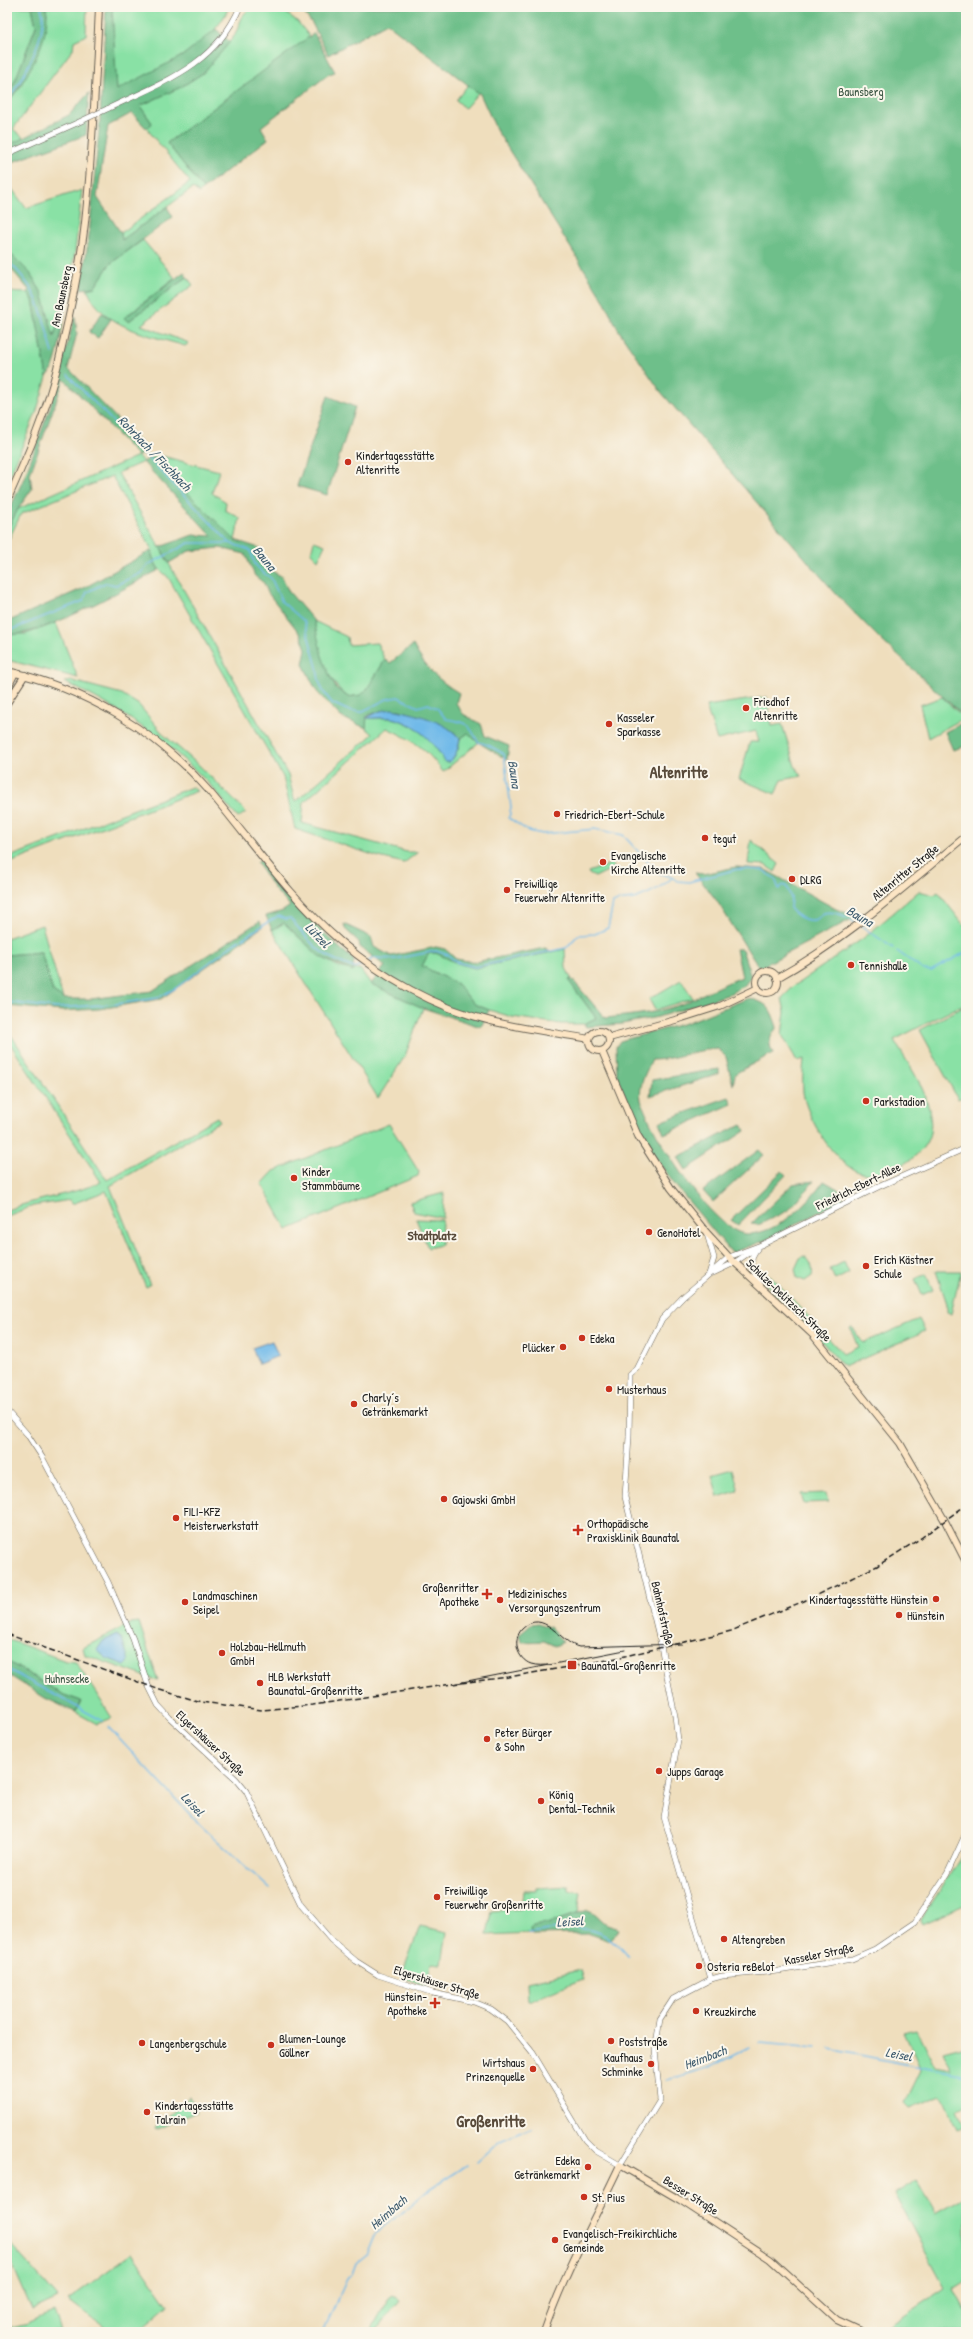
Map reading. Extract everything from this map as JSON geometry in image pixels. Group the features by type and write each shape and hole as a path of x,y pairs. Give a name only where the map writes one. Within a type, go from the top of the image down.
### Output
{"main road":[{"name":"Am Baunsberg","path":"7,501 34,439 58,361 84,232 95,87 99,7"},
{"path":"7,671 55,685 90,699 125,719 160,744 208,790 292,893 323,926 358,956 379,970 417,993 489,1021 589,1039"},
{"path":"7,689 15,673"},
{"path":"7,702 24,675"},
{"name":"Altenritter Straße","path":"758,988 762,992 773,991 776,987 777,978 802,964 864,919 966,836"},
{"path":"609,1038 679,1020 720,1006 758,988 758,977 762,972 771,972 777,978"},
{"path":"598,1031 605,1032 609,1038 609,1044 602,1051 592,1049 589,1039 592,1033 598,1031"},
{"name":"Schulze-Delitzsch-Straße","path":"602,1051 624,1107 645,1148 671,1188 706,1232 734,1263 760,1284 813,1335 900,1443 945,1521 966,1562"},
{"path":"544,2332 552,2307 577,2251 620,2165"},
{"name":"Besser Straße","path":"620,2165 680,2200 770,2259 837,2320 863,2332"}],"street":[{"path":"7,154 107,109 190,68 216,47 234,20 240,7"},
{"name":"Friedrich-Ebert-Allee","path":"761,1245 878,1187 966,1148"},
{"path":"706,1232 714,1258 708,1275"},
{"path":"708,1275 734,1263 761,1245"},
{"path":"729,1257 761,1245"},
{"path":"760,1284 753,1270 752,1258 761,1245"},
{"name":"Bahnhofstraße","path":"711,1979 664,1817 677,1748 675,1716 660,1641 624,1497 630,1431 630,1375 637,1369 662,1319 729,1257"},
{"name":"Elgershäuser Straße","path":"7,1411 27,1434 42,1457 108,1582 133,1639 148,1685 158,1705 236,1779 246,1791 301,1905 331,1940 356,1961 378,1975 433,1993 474,2002 491,2010 507,2021 533,2053"},
{"name":"Kasseler Straße","path":"711,1979 778,1972 852,1959 875,1949 915,1922 947,1874 966,1833"},
{"path":"620,2165 660,2100 655,2050 660,2019 673,1999 711,1979"},
{"name":"Besser Straße","path":"533,2053 584,2140 596,2151 620,2165"}],"green space":[{"path":"7,7 32,7 36,26 15,81 7,92"},
{"path":"32,7 46,7 47,19 45,32 36,58 22,83 7,103 7,92 15,81 36,26"},
{"path":"46,7 87,7 86,35 74,41 73,49 13,129 24,138 7,146 7,103 21,86 47,14"},
{"path":"106,7 112,7 117,90 182,56 216,29 230,42 203,73 181,87 140,106 152,123 147,129 132,113 108,126 97,197 121,233 122,240 167,207 173,217 110,264 95,287 81,289 89,236 100,120"},
{"path":"116,7 229,7 221,22 210,35 196,46 180,57 117,91 111,11"},
{"path":"251,7 278,7 297,21 310,37 167,143 203,189 199,193 193,188 122,240 121,233 190,182 147,129 152,123 140,106 181,87 203,73 235,35 243,15"},
{"name":"Baunsberg","path":"299,7 966,7 966,718 880,639 837,595 661,392 619,331 603,299 497,131 480,94 387,23 328,55 312,23"},
{"path":"314,33 335,72 329,74 261,127 268,139 203,189 167,143"},
{"path":"468,85 478,93 465,108 456,100"},
{"path":"89,93 86,135 7,164 7,146 69,115"},
{"path":"7,182 26,208 82,190 75,252 65,308 61,309 54,338 42,293 30,273 7,250"},
{"path":"143,240 175,278 124,318 129,321 187,277 193,285 141,325 189,343 185,346 128,328 115,321 104,313 94,302 87,289 95,287 110,264"},
{"path":"7,250 30,273 42,293 54,337 61,309 65,308 57,354 51,371 47,377 33,300 28,293 29,290 7,264"},
{"path":"184,272 187,277 129,321 124,318"},
{"path":"7,292 28,293 33,300 47,377 36,413 7,483"},
{"path":"102,313 111,319 98,338 89,332"},
{"path":"75,316 77,333 68,368 148,451 138,456 64,379 30,474 32,489 18,509 7,530 7,515 24,478 50,408"},
{"path":"328,396 355,407 327,495 297,486"},
{"path":"138,456 143,462 118,473 288,775 295,802 373,734 366,728 366,718 391,718 408,724 429,740 445,762 458,750 460,739 468,733 478,743 443,772 437,763 418,746 405,737 387,728 304,802 302,823 407,852 418,852 404,863 379,857 295,829 283,777 168,577 154,562 152,550 112,476 21,514 7,543 7,531 18,509"},
{"path":"162,456 219,471 212,493 226,502 225,510 240,518 235,540 152,457"},
{"path":"152,457 235,540 259,548 268,569 281,576 289,592 314,621 322,656 336,688 348,697 361,695 367,689 385,660 390,663 413,645 427,667 445,684 459,693 456,703 463,714 481,724 485,736 509,746 507,760 468,733 460,739 454,732 440,724 400,710 380,711 367,716 366,728 341,717 317,692 303,664 306,649 301,635 268,593 264,583 255,576 245,554 220,548 189,551 169,563 160,547 193,535 212,536 143,462"},
{"path":"314,541 325,545 318,560 311,553"},
{"path":"152,550 152,556 159,570 60,621 21,634 7,634 7,619 9,621 84,588"},
{"path":"314,621 347,637 348,645 377,643 385,660 367,689 361,695 348,697 333,681 324,663"},
{"path":"56,623 78,678 7,660 7,634 26,634"},
{"path":"73,681 122,694 139,705 164,735 200,766 246,812 238,818 210,785 177,754 123,714 64,682"},
{"path":"767,697 772,726 782,724 795,766 802,776 782,780 775,794 739,779 750,742 759,742 756,731 717,740 706,706"},
{"path":"942,697 964,718 928,738 920,705"},
{"path":"966,721 966,746 953,750 945,732"},
{"path":"192,787 197,791 7,864 7,858"},
{"path":"751,840 779,864 775,872 765,865 748,864"},
{"path":"261,860 304,913 354,960 353,971 320,957 284,923 272,930 266,916 283,911 290,906 274,889 257,862"},
{"path":"610,861 612,862 614,868 595,877 589,874 588,872 608,865"},
{"path":"736,867 764,869 836,909 852,915 863,913 759,968 717,901 695,873 703,874"},
{"path":"919,891 934,895 938,892 966,928 966,1003 894,1040 919,1082 927,1100 931,1128 928,1139 923,1147 909,1161 880,1173 862,1173 852,1169 833,1151 824,1140 810,1114 803,1092 804,1059 797,1061 782,1035 785,1012 782,998 794,986 865,937"},
{"path":"260,921 262,927 161,999 99,1009 62,1011 7,1006 7,955 41,952 53,992 63,999 91,999 152,991"},
{"path":"284,923 319,955 329,962 350,970 360,969 371,984 423,1008 405,1056 378,1098 272,930"},
{"path":"344,924 371,937 374,947 391,956 436,947 445,949 456,959 475,962 545,948 552,952 475,968 457,963 436,953 429,953 422,966 457,984 474,1004 489,1010 481,1027 423,1008 371,984 385,966 360,947 359,942 345,929"},
{"path":"42,925 63,999 53,992 41,952 7,955 7,938"},
{"path":"565,949 566,968 571,978 569,981 596,1018 584,1024 561,1024 512,1017 489,1010 474,1004 457,984 422,966 429,953 436,953 457,963 475,968"},
{"path":"736,949 742,949 751,977 744,986 727,995 658,1017 622,1024 586,1027 584,1024 596,1018 569,981 571,978 605,1018 653,1012 677,1006 742,977"},
{"path":"681,980 693,998 655,1010 649,999"},
{"path":"749,998 761,1002 768,1007 772,1015 777,1027 770,1040 770,1046 773,1053 738,1072 735,1075 733,1085 726,1057 718,1049 709,1049 660,1060 652,1060 645,1074 640,1095 646,1114 669,1156 701,1200 733,1229 747,1234 758,1233 769,1229 791,1216 801,1208 824,1181 838,1189 844,1199 766,1240 732,1253 675,1185 647,1146 617,1077 616,1047 620,1041 686,1023"},
{"path":"965,1006 966,1095 958,1099 920,1030"},
{"path":"7,1029 107,1180 217,1117 220,1121 110,1186 150,1285 146,1287 106,1191 72,1204 70,1200 33,1206 7,1216 7,1210 101,1182 7,1039"},
{"path":"719,1069 719,1074 650,1096 652,1080"},
{"path":"729,1097 732,1104 664,1134 659,1122"},
{"path":"389,1124 419,1172 418,1176 287,1230 262,1184 274,1171"},
{"path":"742,1124 745,1131 686,1170 678,1157"},
{"path":"759,1150 764,1155 713,1202 703,1191"},
{"path":"782,1171 786,1175 738,1225 731,1220"},
{"path":"814,1181 789,1210 758,1225 751,1224 793,1184"},
{"path":"444,1193 443,1218 414,1212 410,1202"},
{"path":"416,1219 442,1220 441,1245 428,1248"},
{"path":"804,1256 810,1262 812,1267 812,1276 805,1281 797,1278 795,1269 800,1258"},
{"path":"844,1262 849,1273 835,1280 830,1269"},
{"path":"936,1271 961,1271 951,1314 947,1312 947,1304"},
{"path":"765,1274 771,1276 843,1354 858,1347 850,1328 852,1327 863,1343 919,1319 925,1331 844,1367 815,1334 762,1280"},
{"path":"926,1274 933,1290 922,1295 915,1279"},
{"path":"733,1469 738,1488 737,1491 718,1497 712,1475"},
{"path":"826,1493 828,1502 804,1503 801,1494"},
{"path":"139,1622 158,1681 85,1655 83,1648 131,1623"},
{"path":"538,1623 551,1628 563,1642 555,1646 544,1641 522,1642 519,1635 532,1624"},
{"name":"Huhnsecke","path":"7,1639 66,1661 76,1662 112,1718 97,1724 75,1712 81,1701 64,1695 7,1661"},
{"path":"7,1661 64,1695 81,1701 75,1712 45,1698 7,1674"},
{"path":"966,1849 966,1904 923,1924 921,1920"},
{"path":"569,1886 569,1891 581,1892 578,1913 547,1924 533,1926 530,1929 531,1933 487,1935 491,1911 521,1909 523,1891 537,1891 537,1888"},
{"path":"588,1910 607,1924 615,1926 619,1930 612,1938 607,1940 589,1934 532,1935 530,1929 533,1926 547,1924"},
{"path":"420,1926 447,1932 442,1964 431,1963 427,1986 401,1977"},
{"path":"580,1970 583,1980 528,2001 527,1982"},
{"path":"916,2029 935,2067 952,2070 943,2051 966,2045 966,2105 958,2110 965,2126 957,2129 942,2095 910,2108 905,2103 921,2070 904,2032"},
{"path":"190,2097 196,2112 156,2130 155,2128"},
{"path":"917,2180 936,2213 966,2196 966,2281 954,2289 966,2312 966,2332 929,2332 888,2326 945,2288 894,2194"},
{"path":"7,2240 58,2298 32,2310 7,2252"},
{"path":"132,2253 168,2305 137,2332 111,2332 68,2300"},
{"path":"393,2295 400,2300 375,2332 370,2332 389,2298"},
{"path":"54,2311 61,2332 7,2332 7,2328 28,2323"}],"water":[{"path":"392,709 429,719 447,727 454,733 460,739 457,751 450,762 445,762 429,740 408,724 391,718 366,718 380,711"},
{"path":"272,1341 278,1356 259,1364 252,1348"},
{"path":"117,1635 122,1639 129,1661 125,1665 106,1658 97,1650 103,1641"}],"waterway":[{"path":"7,100 19,84 34,53 43,21 41,7"},
{"name":"Rohrbach / Fischbach","path":"7,260 18,271 33,292 38,302 53,353"},
{"name":"Rohrbach / Fischbach","path":"68,375 230,543"},
{"name":"Bauna","path":"7,628 13,629 83,601 87,592 105,583 116,585 141,573 148,565 189,543 230,543 250,550 255,564 262,572 271,578 282,602 304,621 317,667 319,681 323,691 332,703 347,710 361,712 387,699 398,697 418,707 428,704 437,708 446,719 466,724 478,742 488,745 504,754 511,807 509,818 528,831 543,834 595,829 623,835 658,873 672,877 677,881 689,882 738,869 763,870 775,879 779,889 783,885 787,887 791,898 790,908 795,914 802,918 813,920 817,919 824,913 833,912 846,916 857,923"},
{"name":"Lützel","path":"369,961 374,958 395,959 436,951 448,955 456,962 475,967 566,948 578,935 595,934 608,928 613,903 634,899 651,892 672,878"},
{"name":"Lützel","path":"7,1002 56,1008 116,1004 157,998 176,988 235,943 278,916 285,919 290,918 311,943 324,954 354,968 365,963"},
{"name":"Bauna","path":"860,925 893,948"},
{"name":"Bauna","path":"897,951 923,970 931,971 966,952"},
{"name":"Leisel","path":"7,1669 103,1721"},
{"name":"Leisel","path":"108,1727 199,1824 270,1889"},
{"name":"Leisel","path":"528,1933 570,1928 594,1931 606,1936 617,1944 628,1956"},
{"name":"Leisel","path":"760,2043 816,2048"},
{"name":"Heimbach","path":"666,2080 711,2067 749,2048"},
{"name":"Leisel","path":"829,2049 966,2076"},
{"name":"Heimbach","path":"477,2162 500,2141 531,2128"},
{"name":"Heimbach","path":"323,2332 347,2279 352,2274 356,2263 366,2255 374,2235 427,2191 466,2166"}],"tram line":[{"path":"550,1665 531,1664 526,1662 519,1654 517,1638 522,1629 530,1623 538,1622 545,1624 572,1644 579,1647 682,1644"},
{"path":"452,1684 625,1650"}],"railway":[{"path":"7,1634 160,1690 201,1702 262,1710 313,1705 509,1677 608,1660 731,1631 804,1601 877,1566 921,1538 966,1505"}],"place":[{"name":"Kindertagesstätte Altenritte","path":"348,462"},
{"name":"Friedhof Altenritte","path":"746,708"},
{"name":"Kasseler Sparkasse","path":"609,724"},
{"name":"Friedrich-Ebert-Schule","path":"557,814"},
{"name":"tegut","path":"705,838"},
{"name":"Evangelische Kirche Altenritte","path":"603,862"},
{"name":"DLRG","path":"792,879"},
{"name":"Freiwillige Feuerwehr Altenritte","path":"507,890"},
{"name":"Tennishalle","path":"851,965"},
{"name":"Parkstadion","path":"866,1101"},
{"name":"Kinder Stammbäume","path":"294,1178"},
{"name":"GenoHotel","path":"649,1232"},
{"name":"Erich Kästner Schule","path":"866,1266"},
{"name":"Edeka","path":"582,1338"},
{"name":"Plücker","path":"563,1347"},
{"name":"Musterhaus","path":"609,1389"},
{"name":"Charly´s Getränkemarkt","path":"354,1404"},
{"name":"Gajowski GmbH","path":"444,1499"},
{"name":"FILI-KFZ Meisterwerkstatt","path":"176,1518"},
{"name":"Orthopädische Praxisklinik Baunatal","path":"578,1530"},
{"name":"Großenritter Apotheke","path":"487,1594"},
{"name":"Kindertagesstätte Hünstein","path":"936,1599"},
{"name":"Medizinisches Versorgungszentrum","path":"500,1600"},
{"name":"Landmaschinen Seipel","path":"185,1602"},
{"name":"Hünstein","path":"899,1615"},
{"name":"Holzbau-Hellmuth GmbH","path":"222,1653"},
{"name":"Baunatal-Großenritte","path":"572,1665"},
{"name":"HLB Werkstatt Baunatal-Großenritte","path":"260,1683"},
{"name":"Peter Bürger & Sohn","path":"487,1739"},
{"name":"Jupps Garage","path":"659,1771"},
{"name":"König Dental-Technik","path":"541,1801"},
{"name":"Freiwillige Feuerwehr Großenritte","path":"437,1897"},
{"name":"Altengreben","path":"724,1939"},
{"name":"Osteria reBelot","path":"699,1966"},
{"name":"Hünstein- Apotheke","path":"435,2003"},
{"name":"Kreuzkirche","path":"696,2011"},
{"name":"Poststraße","path":"611,2041"},
{"name":"Langenbergschule","path":"142,2043"},
{"name":"Blumen-Lounge Göllner","path":"271,2045"},
{"name":"Kaufhaus Schminke","path":"651,2064"},
{"name":"Wirtshaus Prinzenquelle","path":"533,2069"},
{"name":"Kindertagesstätte Talrain","path":"147,2112"},
{"name":"Edeka Getränkemarkt","path":"588,2167"},
{"name":"St. Pius","path":"584,2197"},
{"name":"Evangelisch-Freikirchliche Gemeinde","path":"555,2240"}],"district":[{"name":"Altenritte","path":"679,772"},
{"name":"Stadtplatz","path":"432,1235"},
{"name":"Großenritte","path":"491,2121"}]}
